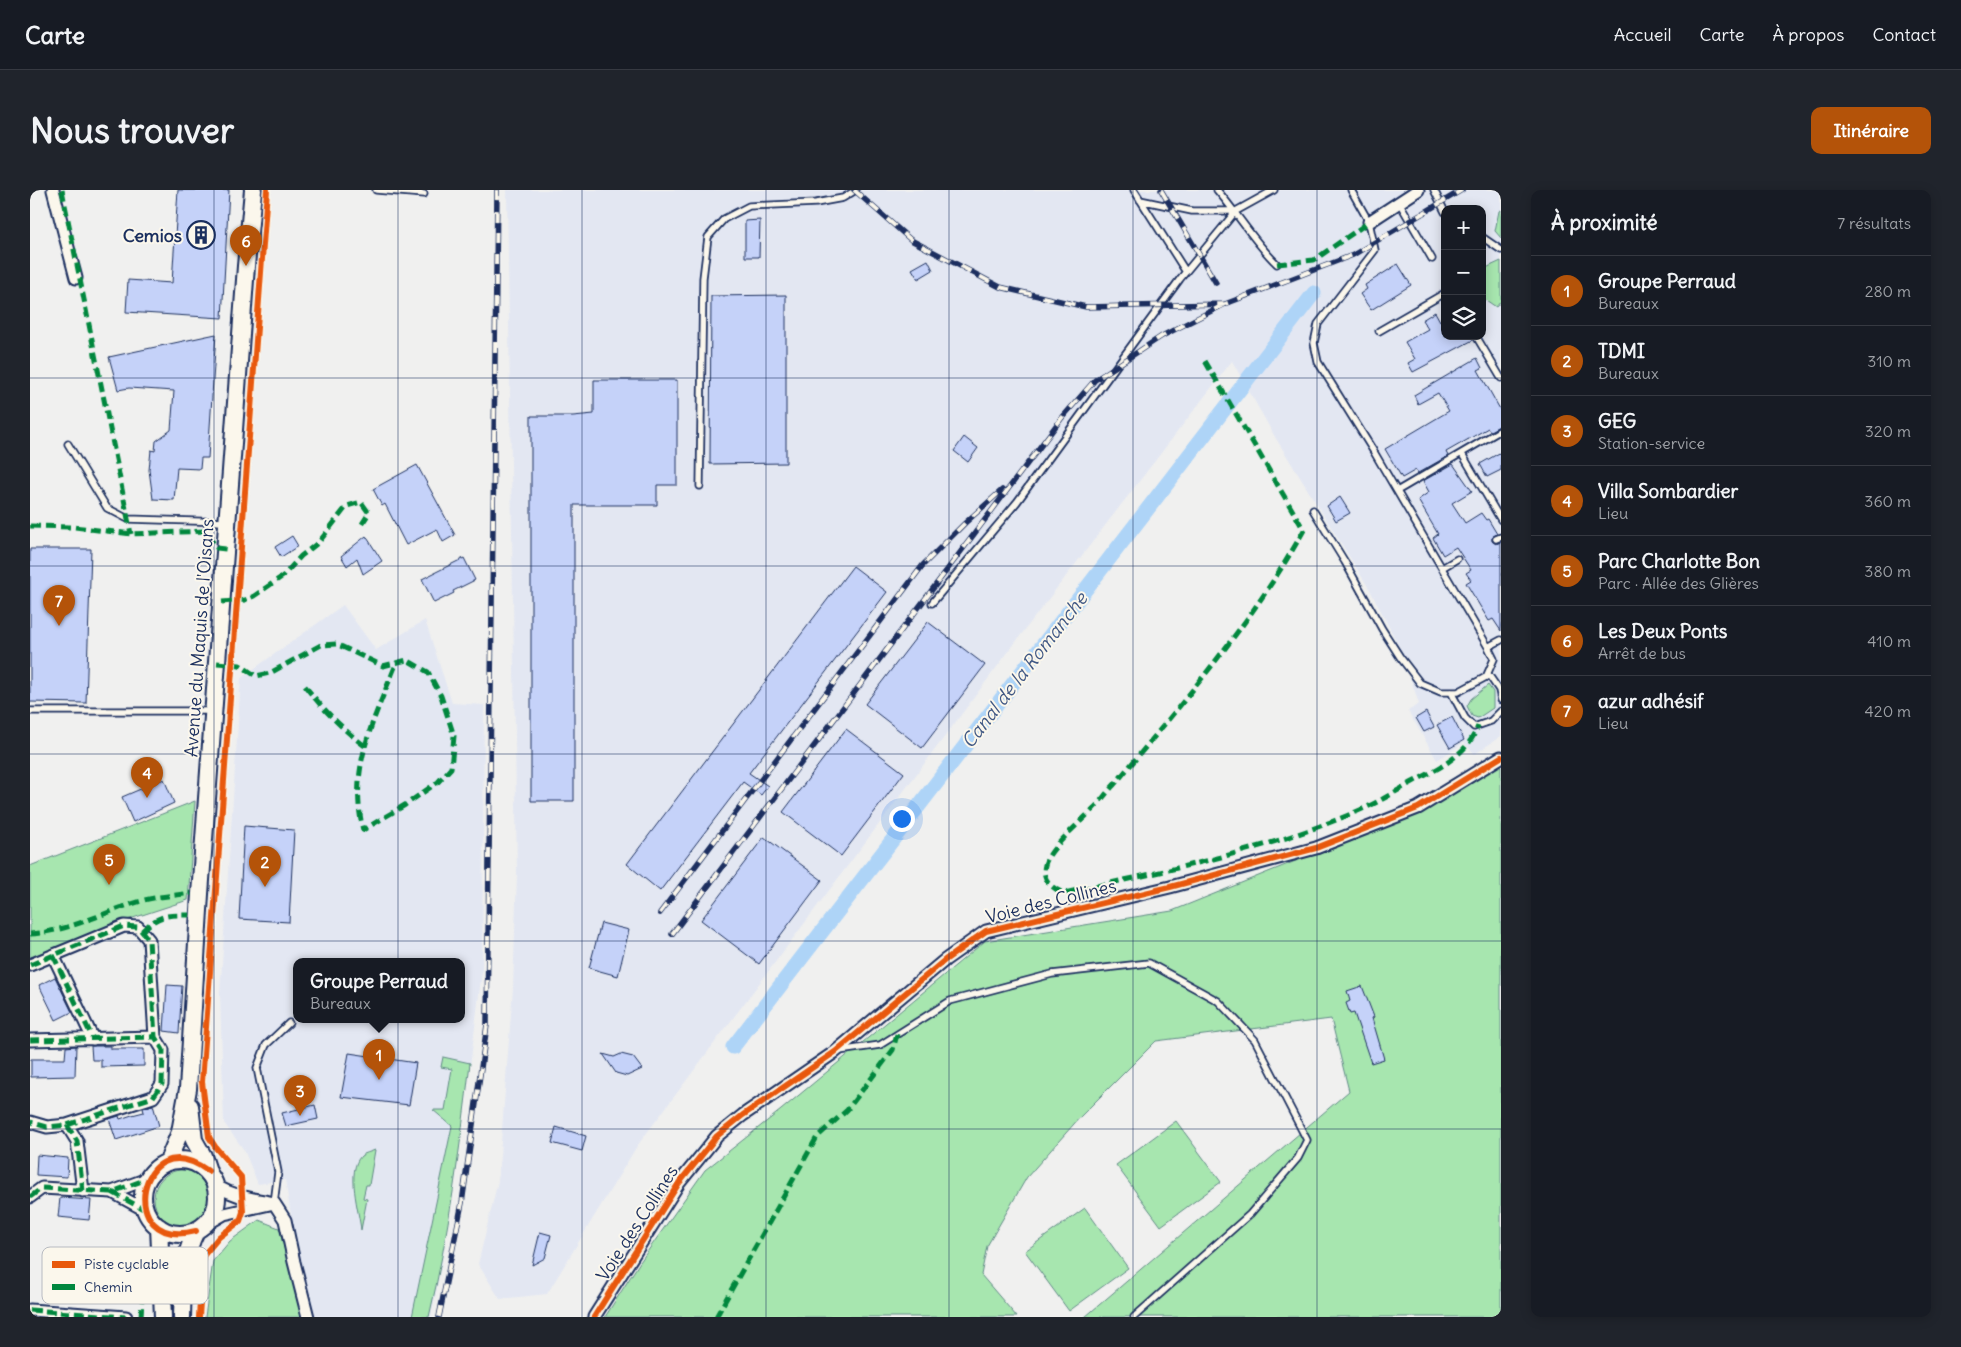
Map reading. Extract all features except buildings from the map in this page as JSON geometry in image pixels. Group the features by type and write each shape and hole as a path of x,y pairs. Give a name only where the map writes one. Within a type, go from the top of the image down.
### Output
{"street":[{"path":"53,190 76,278"},
{"name":"Avenue du Maquis de l'Oisans","path":"168,1161 180,1132 188,1089 207,712 228,522 253,190"},
{"path":"1369,222 1418,190"},
{"name":"Voie des Collines","path":"594,1317 679,1183 717,1136 835,1052 945,960 986,931 1170,887 1316,848 1418,808 1501,757"},
{"path":"30,965 124,926 138,927 150,940 155,1037 162,1050 162,1084 153,1097 67,1125 47,1127 30,1122"},
{"path":"53,955 93,1039"},
{"path":"30,1040 155,1037"},
{"name":"Avenue du Maquis de l'Oisans","path":"188,1089 194,1140 203,1156 208,1171"},
{"path":"67,1125 76,1141 83,1191"},
{"path":"30,1197 42,1188 112,1192 147,1179 160,1165 168,1161 182,1159 196,1162 208,1171 216,1186 218,1199 214,1213 201,1227 188,1247"},
{"path":"147,1179 143,1194 145,1210 151,1220 159,1227 177,1234 183,1234 201,1227 224,1214 274,1203"},
{"path":"216,1186 243,1198 274,1203 285,1220 308,1317"},
{"path":"112,1192 145,1210"},
{"path":"159,1227 160,1247"},
{"path":"162,1304 163,1317"},
{"path":"182,1304 182,1317"},
{"path":"30,1310 126,1317"}],"lane":[{"path":"376,190 424,194"},
{"path":"700,486 703,278 708,237 724,219 749,206 816,204 843,198 856,190"},
{"path":"1134,190 1186,272"},
{"path":"1217,190 1236,211 1262,250 1276,264"},
{"path":"932,603 1017,502 1186,272 1236,211 1274,190"},
{"path":"1313,510 1400,658 1420,683 1441,692 1458,692 1486,677 1494,659 1488,647 1397,491 1318,362 1314,343 1318,324 1375,250 1369,222 1351,190"},
{"path":"1434,190 1442,205"},
{"path":"1140,200 1192,211 1236,211"},
{"path":"1399,202 1432,259"},
{"path":"1486,240 1501,250"},
{"path":"1379,331 1442,295"},
{"path":"1478,340 1501,378"},
{"path":"1397,491 1501,430"},
{"path":"68,444 107,508 121,515 128,518 228,522"},
{"path":"1462,454 1501,520"},
{"path":"1442,568 1458,559"},
{"path":"1488,647 1501,640"},
{"path":"1488,674 1499,690 1501,700"},
{"path":"1451,692 1465,718 1474,727 1491,721 1501,711"},
{"path":"30,711 207,712"},
{"path":"835,1052 880,1044 950,1001 1052,974 1149,963 1218,1001 1255,1040 1306,1140 1298,1158 1250,1214 1134,1317"},
{"path":"274,1203 278,1172 257,1068 266,1045 289,1023"}],"shaded area":[{"path":"507,190 1501,190 1501,736 1475,754 1464,743 1437,760 1408,711 1419,704 1402,652 1370,590 1275,437 1232,361 1033,619 637,1146 547,1294 500,1299 478,1264 498,1181 513,988 517,874"},
{"path":"343,605 376,650 425,620 452,703 484,705 482,971 459,1155 431,1317 314,1317 295,1238 285,1180 258,1184 244,1150 224,1123 220,994 241,678"}],"green space":[{"path":"1501,210 1501,238 1495,231 1499,211"},
{"path":"1501,261 1501,301 1496,307 1486,300 1486,269"},
{"path":"1488,685 1493,692 1493,708 1478,718 1472,716 1467,706 1471,699"},
{"path":"1501,762 1501,1317 1085,1317 1349,1091 1331,1019 1156,1041 1081,1116 1027,1177 987,1246 981,1275 1017,1317 605,1317 640,1262 705,1170 781,1110 985,941 1172,911 1382,826"},
{"path":"195,801 188,900 130,919 30,961 30,866"},
{"path":"443,1057 470,1063 448,1222 429,1317 412,1317 452,1126 433,1110 445,1110 452,1069 441,1067"},
{"path":"1176,1121 1221,1182 1161,1226 1116,1165"},
{"path":"375,1150 369,1185 366,1185 363,1198 367,1199 361,1230 354,1171 361,1156"},
{"path":"182,1170 193,1172 202,1178 208,1187 210,1198 208,1209 202,1218 193,1224 182,1226 171,1224 162,1218 156,1209 154,1198 156,1187 162,1178 171,1172"},
{"path":"1085,1208 1128,1268 1069,1311 1025,1251"},
{"path":"259,1220 279,1228 302,1317 205,1317 213,1261 230,1241"}],"waterway":[{"name":"Canal de la Romanche","path":"733,1047 1314,293"}],"railway":[{"path":"439,1317 462,1203 487,1025 497,190"},
{"path":"854,190 911,240 1000,287 1086,307 1225,304 1353,255 1462,190"},
{"path":"1161,190 1216,283"},
{"path":"672,934 1061,419 1095,380 1162,336 1225,304"},
{"path":"660,913 923,565 965,523 1002,490"}],"marked path":[{"path":"62,190 131,534"},
{"path":"1277,264 1314,260 1369,222"},
{"path":"1205,361 1304,530 1262,598 1215,662 1089,814 1052,851 1047,858 1044,870 1048,883 1064,893 1218,858 1331,822 1373,804 1441,767 1467,746 1478,726"},
{"path":"222,602 245,600 283,576 301,556 319,542 347,506 361,502 369,513 362,524"},
{"path":"30,526 74,527 131,534 205,531 217,548 226,549"},
{"path":"217,663 240,665 256,676 270,673 321,645 336,644 383,666 407,660 428,672 441,696 454,736 451,768 438,782 405,805 363,830 359,807 361,765 372,724 388,683 397,662"},
{"path":"305,686 333,718 365,746"},
{"path":"30,934 73,925 147,899 191,893"},
{"path":"142,931 163,917 189,915"},
{"path":"30,965 124,926 138,927 149,940 155,1037 163,1050 162,1084 153,1097 67,1125 47,1127 30,1122"},
{"path":"53,955 93,1039"},
{"path":"716,1317 817,1137 847,1110 893,1050 897,1034"},
{"path":"30,1040 155,1037"},
{"path":"67,1125 77,1141 83,1191"},
{"path":"30,1197 42,1188 112,1192 147,1179"},
{"path":"112,1192 145,1210"},
{"path":"141,1317 142,1304"},
{"path":"30,1310 126,1317"}],"cycle path":[{"path":"208,1250 219,1237 240,1221 243,1212 241,1177 209,1137 202,1082 267,190"},
{"path":"594,1317 679,1183 717,1136 743,1115 835,1052 945,960 986,931 1170,887 1316,848 1418,808 1501,757"},
{"path":"196,1231 170,1232 153,1223 145,1208 145,1190 152,1173 165,1162 184,1160 208,1171"},
{"path":"199,1317 200,1304"}],"place":[{"name":"Cemios","path":"201,235"},
{"name":"Les Deux Ponts","path":"246,266"},
{"name":"azur adhésif","path":"59,626"},
{"name":"Villa Sombardier","path":"147,798"},
{"name":"Parc Charlotte Bon","path":"109,885"},
{"name":"TDMI","path":"265,887"},
{"name":"Groupe Perraud","path":"379,1080"},
{"name":"GEG","path":"300,1116"}]}
